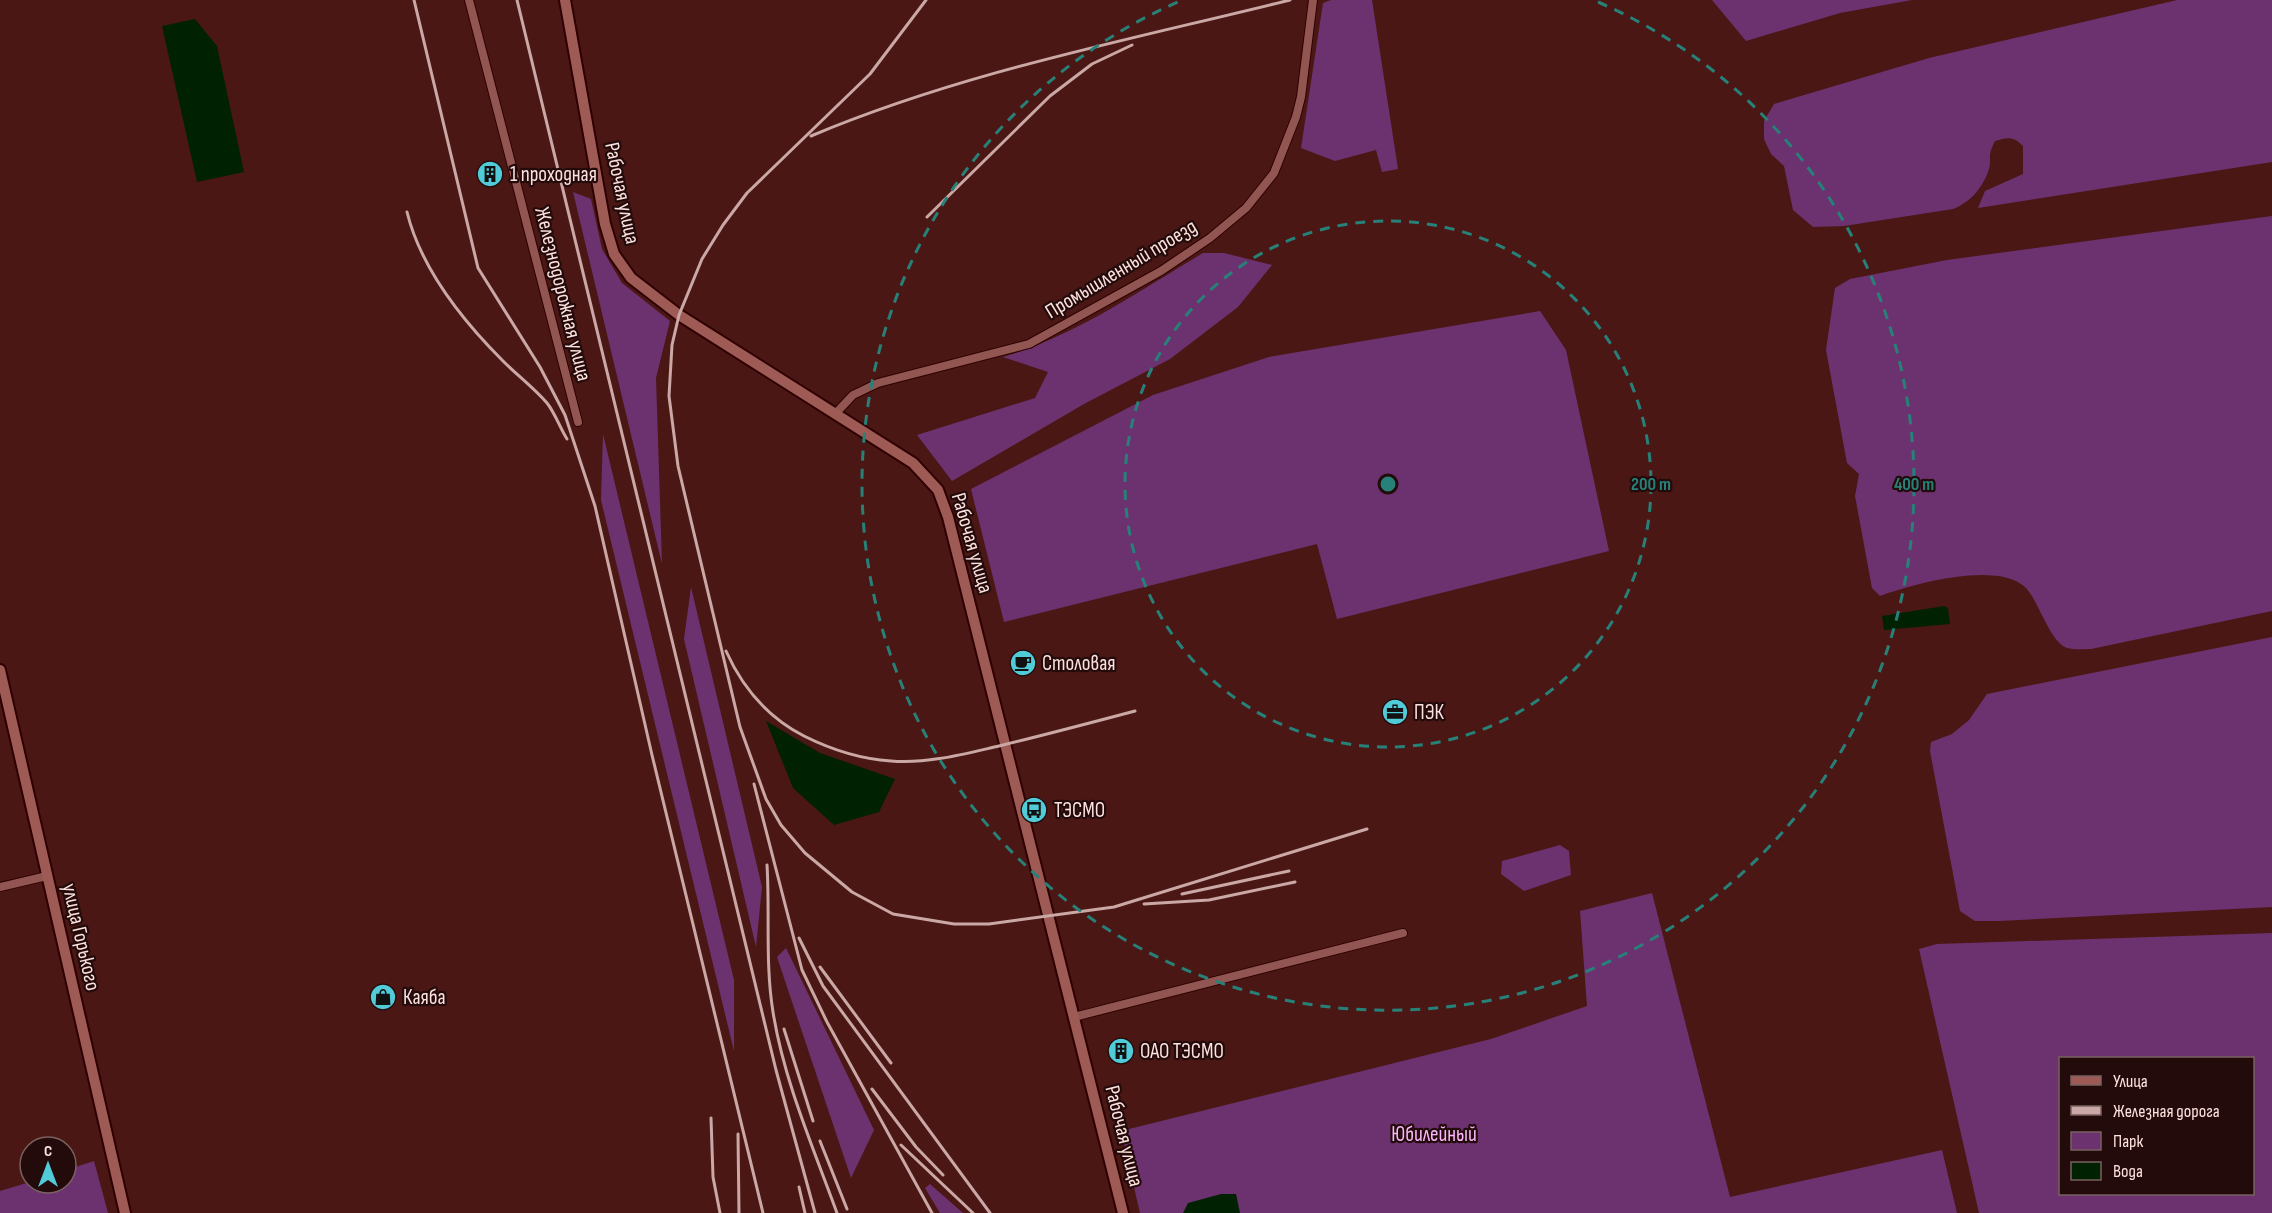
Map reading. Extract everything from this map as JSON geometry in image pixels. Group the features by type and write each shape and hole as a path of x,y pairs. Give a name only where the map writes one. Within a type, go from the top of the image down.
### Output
{"street":[{"name":"Железнодорожная улица","path":"469,0 578,422"},
{"name":"Рабочая улица","path":"565,0 605,224 614,254 622,267 631,278 679,315 913,463 938,490 948,517 1123,1213"},
{"name":"Промышленный проезд","path":"836,413 853,395 878,383 1029,344 1161,271 1210,237 1246,208 1274,173 1296,117 1313,0"},
{"name":"улица Горького","path":"0,670 125,1213"},
{"path":"0,886 47,876"},
{"path":"1074,1017 1403,933"}],"green space":[{"path":"1331,0 1372,0 1398,169 1382,172 1376,150 1335,161 1301,148 1323,3"},
{"path":"1712,0 1912,0 1840,13 1746,41"},
{"path":"2177,0 2272,0 2272,162 1978,208 1985,191 2023,174 2023,146 2017,140 2007,138 1995,141 1988,172 1979,190 1970,199 1953,209 1844,226 1813,227 1793,210 1784,166 1771,154 1764,139 1764,121 1774,104 1929,58"},
{"path":"573,192 591,199 602,249 622,283 670,321 656,378 662,564"},
{"path":"2272,216 2272,611 2091,649 2076,649 2067,648 2055,638 2031,594 2013,580 1996,576 1955,577 1880,596 1872,588 1855,496 1859,474 1847,463 1826,350 1835,288 1850,279 1947,260"},
{"path":"1203,253 1224,253 1272,265 1238,307 1170,359 1084,404 952,481 917,435 1035,398 1048,372 1003,357 1030,348 1081,325"},
{"path":"1540,311 1566,350 1609,551 1337,619 1317,544 1004,622 971,489 1153,395 1269,357"},
{"path":"603,434 734,980 734,1051 601,500"},
{"path":"691,587 762,887 756,947 684,639"},
{"path":"2272,637 2272,907 2000,921 1975,921 1960,911 1930,751 1931,742 1952,734 1969,720 1987,694"},
{"path":"1560,845 1569,851 1571,875 1524,891 1501,874 1502,861"},
{"name":"Юбилейный","path":"1652,893 1730,1197 1942,1150 1957,1213 1140,1213 1121,1131 1491,1039 1587,1006 1580,911"},
{"path":"2272,933 2272,1213 1979,1213 1919,949 1937,944"},
{"path":"786,948 874,1130 851,1178 777,957"},
{"path":"94,1161 108,1213 0,1213 0,1191 18,1186 18,1195 78,1195 78,1166"},
{"path":"930,1184 963,1213 940,1213 925,1188"}],"water":[{"path":"195,19 217,46 244,172 197,182 162,26"},
{"path":"1944,606 1948,608 1950,624 1884,630 1882,616"},
{"path":"766,721 820,753 895,779 879,812 834,825 793,788"},
{"path":"1221,1194 1236,1194 1240,1213 1183,1213 1188,1203"}],"railway":[{"path":"414,0 478,268 540,367 565,415 595,506 652,755 763,1213"},
{"path":"517,0 776,1070 815,1213"},
{"path":"926,0 870,74 747,193 723,225 702,259 679,315 672,345 669,396 678,466 740,727 766,799 781,825 805,853 852,892 893,914 954,924 989,924 1114,907 1367,829"},
{"path":"811,136 869,113 987,75 1290,0"},
{"path":"927,217 1050,96 1092,64 1132,45"},
{"path":"407,212 422,254 445,293 488,345 547,403 567,439"},
{"path":"726,651 748,690 779,720 825,746 880,760 905,762 959,755 1135,711"},
{"path":"754,784 802,970 827,1022 932,1213"},
{"path":"767,865 769,975 778,1038 800,1114 837,1213"},
{"path":"1182,894 1289,871"},
{"path":"1144,904 1209,900 1295,882"},
{"path":"799,938 823,986 990,1213"},
{"path":"820,967 891,1063"},
{"path":"784,1029 813,1121"},
{"path":"872,1089 916,1147 943,1175"},
{"path":"711,1118 713,1177 720,1213"},
{"path":"738,1134 739,1213"},
{"path":"820,1141 847,1209"},
{"path":"901,1145 973,1213"},
{"path":"799,1187 805,1213"}],"place":[{"name":"1 проходная","path":"490,174"},
{"name":"Столовая","path":"1023,663"},
{"name":"ПЭК","path":"1395,712"},
{"name":"ТЭСМО","path":"1034,810"},
{"name":"Каяба","path":"383,997"},
{"name":"ОАО ТЭСМО","path":"1121,1051"}]}
